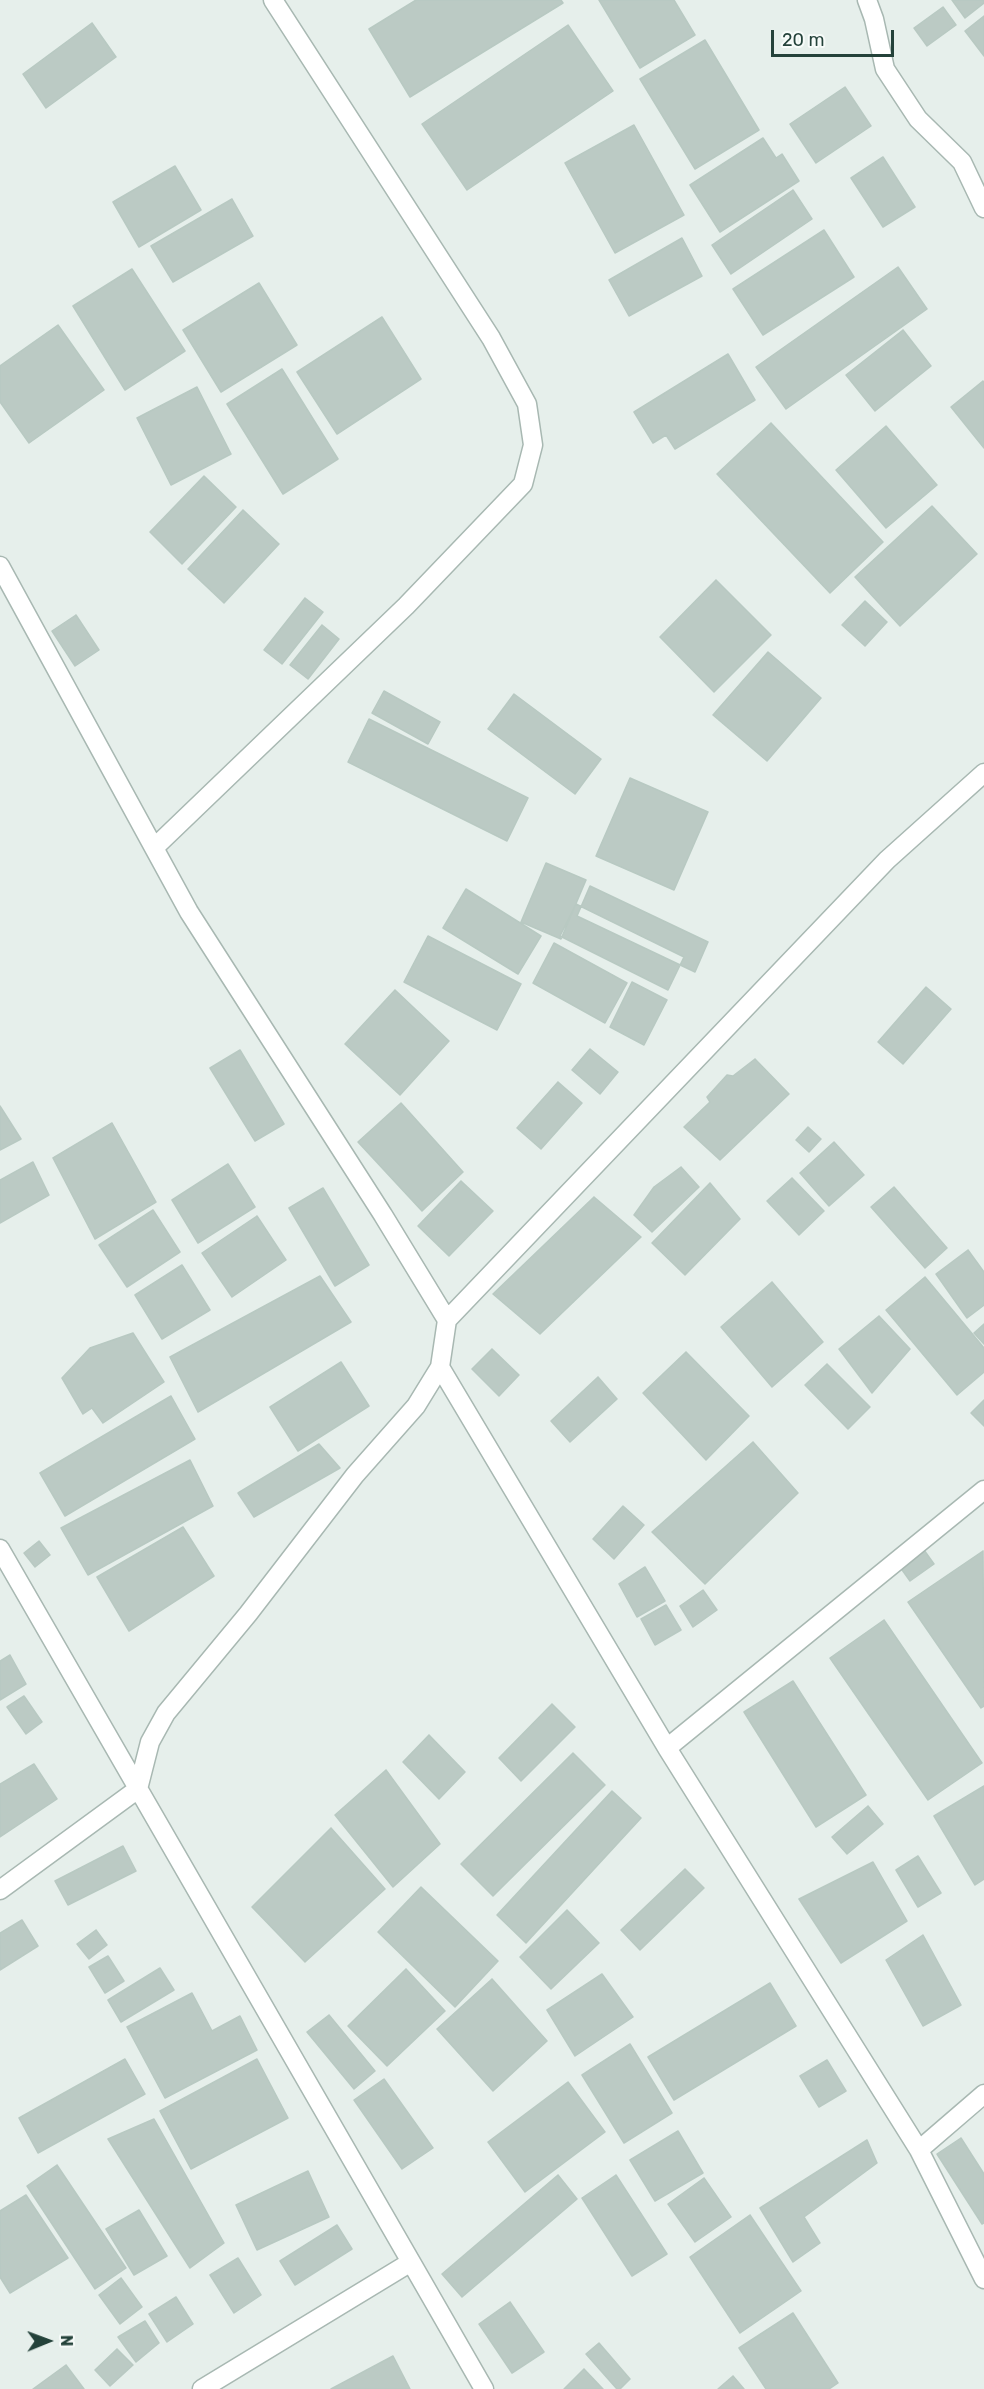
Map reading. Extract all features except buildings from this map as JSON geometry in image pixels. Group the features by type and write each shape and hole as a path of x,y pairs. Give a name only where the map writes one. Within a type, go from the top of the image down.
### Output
{"street":[{"path":"154,848 406,606 523,484 533,445 527,404 491,338 273,0"},
{"path":"867,0 874,19 885,69 918,119 962,162 984,208"},
{"path":"0,566 189,912 383,1215 447,1320"},
{"path":"0,1890 138,1789 150,1742 166,1713 248,1614 356,1475 416,1406 440,1367 447,1320 887,860 984,773"},
{"path":"440,1367 667,1748 919,2150 984,2278"},
{"path":"667,1748 984,1490"},
{"path":"0,1549 484,2389"},
{"path":"919,2150 984,2094"},
{"path":"202,2389 411,2262"}]}
